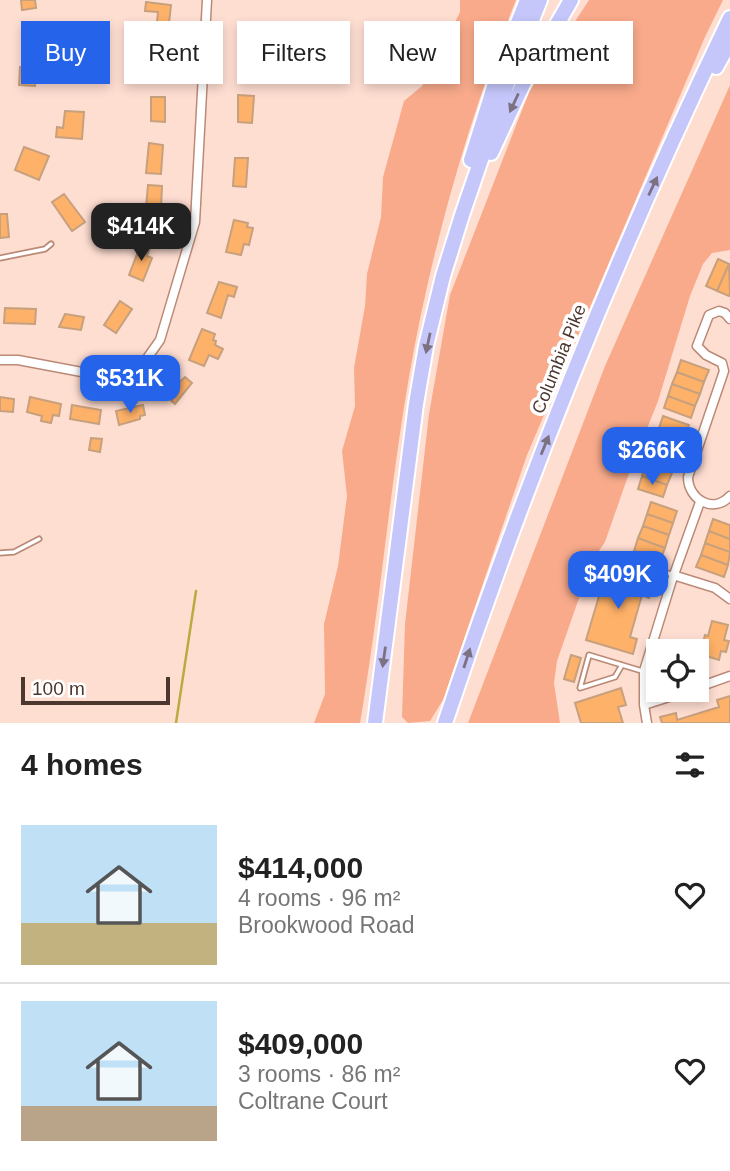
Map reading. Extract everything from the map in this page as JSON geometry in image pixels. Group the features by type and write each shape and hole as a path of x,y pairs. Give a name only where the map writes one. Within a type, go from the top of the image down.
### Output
{"highway":[{"path":"375,723 416,404 426,346 456,213 483,119 527,0"},
{"path":"443,276 510,75 540,0"},
{"path":"462,215 525,80 571,0"},
{"name":"Columbia Pike","path":"445,723 479,621 541,454 618,266 730,18"},
{"path":"678,132 730,42"}],"street":[{"path":"0,360 18,360 103,376 118,375 131,372 143,364 160,340 195,222 207,0"},
{"path":"730,319 719,311 709,314 697,346 706,355 726,363 688,477 691,494 700,502 715,505 723,503 730,496"},
{"path":"647,723 644,671 673,575 700,502"},
{"path":"673,575 715,588 730,599"},
{"path":"709,683 730,676"},
{"path":"644,705 653,702"}],"lane":[{"path":"0,258 44,249 51,244"},
{"path":"0,553 14,552 39,539"},
{"path":"618,558 673,575"},
{"path":"622,665 615,677 580,688 589,655 644,671"}],"shaded area":[{"path":"460,0 516,0 508,21 474,21 474,84 485,84 453,186 418,329 402,420 360,723 314,723 325,694 324,624 338,566 347,496 342,451 355,406 354,368 365,306 367,274 381,217 383,177 404,101 423,84 460,84 460,21 456,21 460,12"},
{"path":"589,0 723,0 527,455 443,700 430,721 408,723 402,717 405,624 429,414 450,295 534,84 633,84 633,21 575,21"},
{"path":"730,85 730,250 712,253 703,264 690,296 658,401 605,542 592,561 557,661 554,683 560,723 468,723 605,366"}],"building":[{"path":"21,0 35,0 36,8 22,10"},
{"path":"146,2 171,5 169,21 157,21 158,12 145,11"},
{"path":"21,67 21,84 35,86 19,85"},
{"path":"238,95 254,96 252,123 238,122"},
{"path":"151,97 165,97 165,122 151,121"},
{"path":"65,111 84,112 82,139 56,137 57,127 63,128"},
{"path":"149,143 163,145 161,174 146,173"},
{"path":"24,147 49,156 39,180 15,170"},
{"path":"235,158 248,158 246,187 233,186"},
{"path":"148,185 162,186 161,208 146,207"},
{"path":"64,194 85,222 72,231 52,202"},
{"path":"0,214 7,214 9,237 0,238"},
{"path":"234,220 248,223 247,227 253,228 249,245 244,244 241,255 226,252"},
{"path":"141,244 150,247 147,256 152,258 143,281 129,275"},
{"path":"718,259 729,264 717,291 706,286"},
{"path":"729,264 730,294 729,296 717,291"},
{"path":"219,282 237,287 234,297 228,295 221,318 207,313"},
{"path":"120,301 132,309 116,333 104,325"},
{"path":"5,308 36,309 35,324 4,323"},
{"path":"65,314 84,317 81,330 59,327"},
{"path":"202,329 215,334 215,345 223,349 218,359 209,355 204,366 189,360"},
{"path":"681,360 709,370 704,382 677,372"},
{"path":"677,372 704,382 700,394 672,384"},
{"path":"185,377 192,383 175,404 165,395"},
{"path":"672,384 700,394 695,406 668,396"},
{"path":"668,396 695,406 691,418 664,408"},
{"path":"0,397 14,399 13,412 0,411"},
{"path":"30,397 61,404 59,416 53,415 51,423 41,421 42,416 27,412"},
{"path":"72,405 101,410 99,424 70,419"},
{"path":"143,405 145,415 119,425 116,411"},
{"path":"663,416 689,425 684,437 659,428"},
{"path":"659,428 684,437 680,449 655,440"},
{"path":"91,438 102,439 100,452 89,450"},
{"path":"655,440 680,449 676,461 651,452"},
{"path":"651,452 676,461 672,473 646,464"},
{"path":"646,464 672,473 667,485 642,476"},
{"path":"642,476 667,485 663,497 638,489"},
{"path":"651,502 677,511 673,523 647,514"},
{"path":"647,514 673,523 669,535 643,526"},
{"path":"713,519 730,525 730,539 709,531"},
{"path":"643,526 669,535 665,548 638,538"},
{"path":"709,531 730,539 730,552 705,543"},
{"path":"638,538 665,548 660,560 634,551"},
{"path":"705,543 730,552 728,565 701,555"},
{"path":"701,555 728,565 724,577 696,567"},
{"path":"607,569 653,583 649,598 642,595 630,637 637,639 633,654 586,640"},
{"path":"712,621 728,625 724,640 729,641 726,652 721,651 719,660 709,657 709,639 704,639 705,635 708,636"},
{"path":"571,655 581,658 574,682 564,679"},
{"path":"621,688 626,705 618,707 623,723 581,723 575,703"},
{"path":"730,696 730,723 662,723 660,717 676,713 677,720 719,707 717,700"}],"waterway":[{"path":"176,723 196,591"}]}
